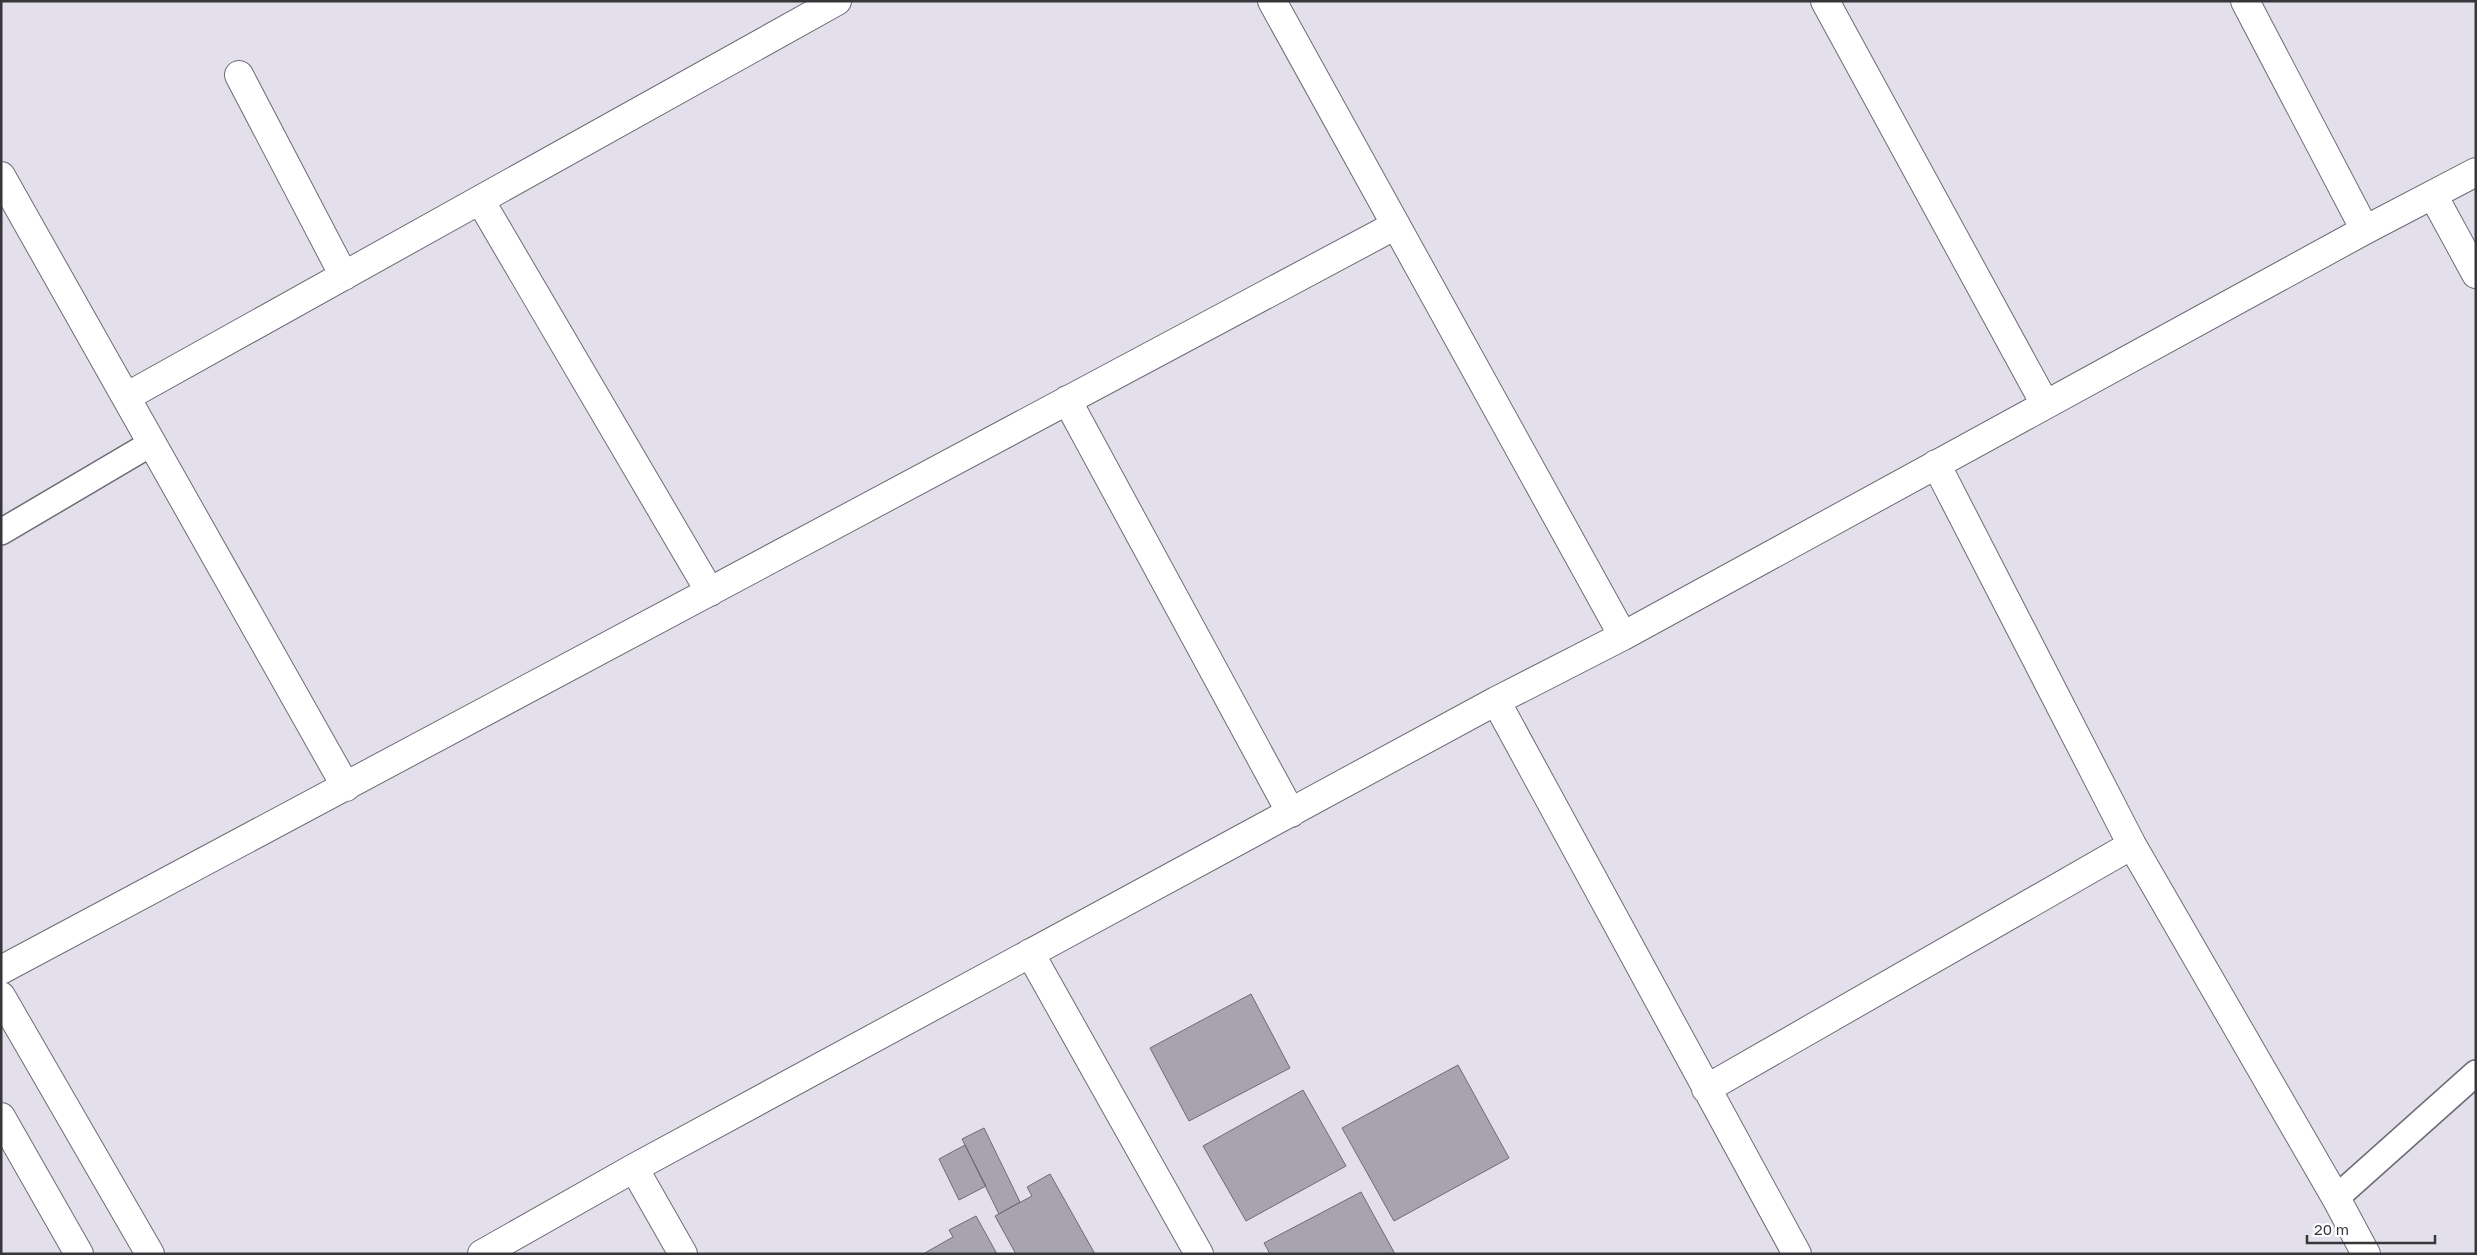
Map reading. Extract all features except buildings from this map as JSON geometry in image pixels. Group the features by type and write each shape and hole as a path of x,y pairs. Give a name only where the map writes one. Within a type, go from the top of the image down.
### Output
{"street":[{"path":"126,397 837,1"},
{"path":"1272,1 1623,636"},
{"path":"1824,1 2046,404"},
{"path":"2245,1 2365,230"},
{"path":"239,75 344,276"},
{"path":"482,1254 634,1168 1030,953 1496,702 1623,636 2365,230 2476,172"},
{"path":"1,176 346,787"},
{"path":"2432,195 2476,274"},
{"path":"480,200 710,592"},
{"path":"1,970 1396,225"},
{"path":"1067,400 1290,813"},
{"path":"1936,464 2132,845 2336,1198 2366,1254"},
{"path":"1496,702 1797,1254"},
{"path":"1706,1089 2132,845"},
{"path":"1030,953 1199,1254"},
{"path":"1,996 150,1254"},
{"path":"1,1117 79,1254"},
{"path":"634,1168 684,1254"}],"lane":[{"path":"1,532 152,443"},
{"path":"2336,1198 2476,1073"}]}
